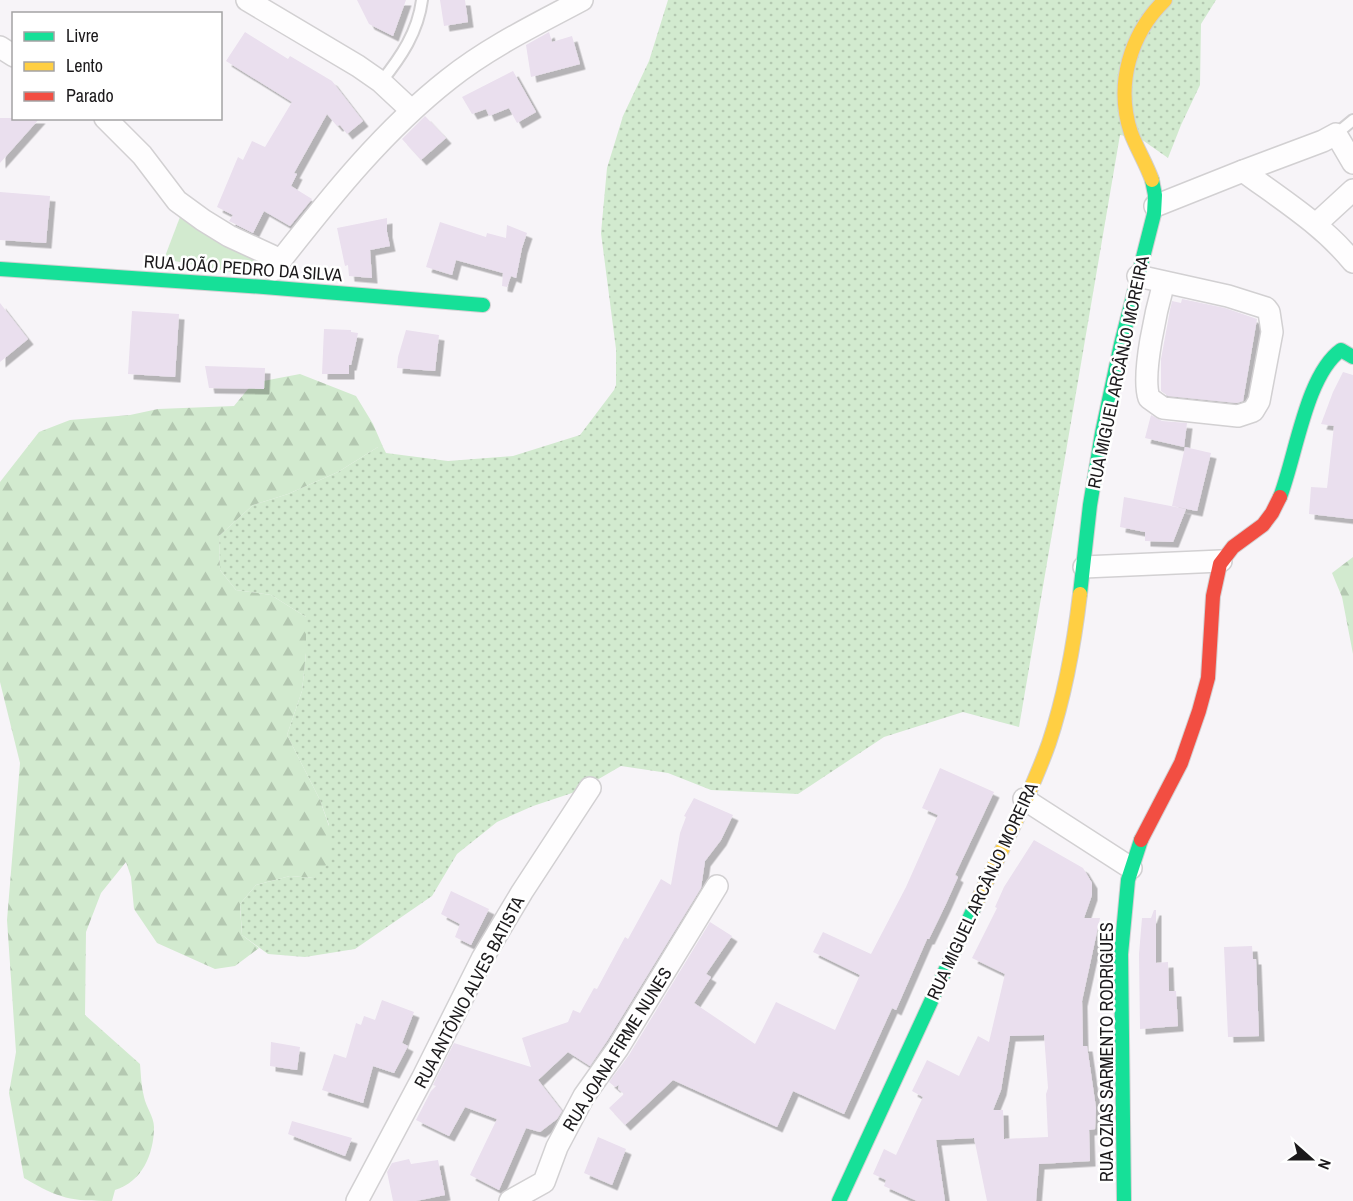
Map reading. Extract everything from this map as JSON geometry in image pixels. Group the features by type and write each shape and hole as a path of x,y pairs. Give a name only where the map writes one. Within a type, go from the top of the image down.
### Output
{"street":[{"path":"247,0 358,66 381,82 411,110"},
{"path":"264,287 281,260 336,190 411,110 492,49 582,0"},
{"name":"RUA MIGUEL ARCÂNJO MOREIRA","path":"839,1201 1044,757 1054,730 1084,567 1090,503 1099,450 1111,388 1155,206 1152,179 1132,133 1126,112 1124,87 1128,62 1147,16 1164,0"},
{"path":"107,120 142,155 177,201 229,236 281,260"},
{"path":"1155,206 1336,134 1353,163"},
{"path":"1243,171 1316,224 1340,246 1353,262"},
{"path":"1316,224 1353,190"},
{"name":"RUA JOÃO PEDRO DA SILVA","path":"0,269 483,305"},
{"path":"1138,276 1228,296 1266,308 1272,332 1259,401 1253,411 1238,416 1163,408 1149,398 1146,380 1155,312 1164,282"},
{"path":"1024,799 1131,868 1143,837 1181,761 1204,695 1209,675 1214,586 1221,561 1229,551 1263,524 1271,514 1289,469 1315,389 1330,357 1335,352 1341,351 1353,357"},
{"path":"1084,567 1221,561"},
{"name":"RUA ANTÔNIO ALVES BATISTA","path":"357,1201 482,959 522,892 590,788"},
{"name":"RUA OZIAS SARMENTO RODRIGUES","path":"1124,1201 1121,954 1123,920 1131,868"},
{"name":"RUA JOANA FIRME NUNES","path":"510,1201 543,1182 557,1147 584,1096 618,1048 717,886"}],"lane":[{"path":"381,82 404,52 420,15 422,0"},
{"path":"1336,134 1353,120"}],"green space":[{"path":"668,0 1216,0 1201,24 1200,85 1168,158 1141,139 1120,135 1019,727 963,712 884,737 798,794 711,790 668,773 621,766 578,791 533,806 497,822 457,854 432,896 355,949 305,957 268,954 242,935 240,904 256,885 290,876 314,878 329,825 320,800 287,735 302,691 306,653 306,617 271,595 236,590 220,570 219,536 253,505 288,494 338,472 378,447 383,447 386,453 448,461 513,456 580,435 616,385 616,349 601,233 607,168 623,116 649,61"},
{"path":"180,217 255,256 253,276 164,259"},
{"path":"300,374 356,396 373,424 383,447 378,447 338,472 288,494 253,505 219,536 220,570 236,590 271,595 306,617 306,653 302,691 287,735 320,800 329,826 329,862 314,878 290,876 256,885 240,907 242,935 259,948 235,966 215,969 157,943 134,909 131,877 126,862 101,893 86,932 85,1015 140,1064 143,1093 154,1123 152,1147 145,1166 132,1181 115,1190 112,1201 75,1199 57,1195 24,1178 9,1093 16,1052 7,920 20,763 0,682 0,482 39,432 70,420 130,415 158,409 234,406 253,383"},
{"path":"1353,557 1353,654 1342,597 1332,573"}],"building":[{"path":"357,0 406,0 393,36 369,24"},
{"path":"440,0 465,0 468,22 444,26"},
{"path":"245,32 288,59 290,56 332,81 363,121 347,134 327,114 294,173 297,174 291,186 312,199 290,226 264,211 253,233 229,221 233,215 217,207 238,157 243,160 252,141 265,147 292,102 226,61"},
{"path":"549,32 552,42 572,36 580,64 531,77 526,45"},
{"path":"513,71 536,112 517,123 509,108 489,116 486,109 472,114 462,97"},
{"path":"425,116 446,138 421,160 402,139"},
{"path":"0,118 38,120 0,163"},
{"path":"0,192 50,196 46,243 0,240"},
{"path":"387,218 390,246 370,250 372,278 349,276 337,228"},
{"path":"440,222 486,237 487,233 506,238 507,225 527,233 516,278 511,276 507,287 502,286 503,273 456,260 452,275 426,267"},
{"path":"1182,299 1225,308 1257,319 1243,401 1237,403 1168,396 1161,391 1161,359 1172,301 1181,303"},
{"path":"0,303 28,339 0,362"},
{"path":"132,311 179,314 175,377 128,374"},
{"path":"324,329 351,330 351,332 358,333 351,365 349,365 349,374 322,374"},
{"path":"406,330 439,335 435,371 397,368"},
{"path":"205,366 265,368 264,389 209,388"},
{"path":"1343,372 1353,375 1353,519 1309,514 1311,487 1327,488 1334,426 1321,424"},
{"path":"1151,415 1162,421 1187,423 1184,447 1145,438"},
{"path":"1185,447 1211,453 1197,511 1172,506"},
{"path":"1124,497 1186,509 1173,542 1145,541 1145,532 1120,527"},
{"path":"940,768 994,792 955,875 958,877 945,906 927,939 896,1010 892,1008 844,1114 793,1091 777,1127 673,1080 625,1125 609,1108 624,1094 618,1089 619,1085 615,1087 609,1082 629,1055 710,922 732,936 706,974 711,977 694,1003 755,1044 776,1002 835,1030 860,975 813,952 823,932 871,954 906,887 938,815 922,808"},
{"path":"694,798 733,815 721,840 705,861 701,888 590,1066 568,1052 538,1080 562,1111 557,1119 540,1132 526,1128 499,1190 470,1175 497,1119 465,1107 449,1136 416,1120 436,1086 433,1085 454,1043 531,1067 522,1038 568,1022 573,1010 580,1013 594,988 597,989 625,937 628,939 661,879 671,885 680,833 686,817 684,816"},
{"path":"1034,840 1083,868 1092,883 1092,895 1084,918 1100,918 1082,1001 1083,1046 1087,1046 1096,1108 1095,1129 1089,1130 1090,1161 1039,1164 1036,1201 987,1201 974,1138 936,1140 945,1201 917,1201 884,1186 886,1180 873,1174 884,1149 896,1155 923,1097 912,1091 927,1060 959,1076 978,1036 989,1042 1005,974 972,958 997,908 995,907 1004,887","holes":["1044,1035 1048,1088 1046,1094 1048,1137 1004,1139 1003,1110 993,1110 1001,1090 1010,1036"]},
{"path":"451,891 489,909 471,945 455,937 460,924 441,914"},
{"path":"1156,910 1156,963 1168,962 1169,991 1176,991 1178,1026 1140,1029 1139,954 1142,918 1151,918"},
{"path":"1252,946 1253,959 1256,959 1259,1036 1228,1037 1224,947"},
{"path":"382,1000 414,1012 402,1043 408,1046 394,1073 373,1066 363,1103 322,1090 334,1054 346,1058 356,1023 361,1025 364,1016 375,1020"},
{"path":"271,1042 300,1047 297,1070 270,1066"},
{"path":"292,1121 352,1138 345,1156 288,1134"},
{"path":"598,1137 626,1149 612,1185 584,1173"},
{"path":"409,1159 411,1164 438,1160 445,1195 416,1201 393,1201 387,1172 392,1163"}],"traffic: fast":[{"path":"1080,594 1090,505 1102,433 1121,344 1154,214 1155,195 1152,180"},
{"path":"0,269 483,305"},
{"path":"1280,497 1303,418 1319,378 1329,362 1341,350 1353,357"},
{"path":"1124,1201 1121,954 1128,880 1141,840"},
{"path":"839,1201 975,906"}],"traffic: slow":[{"path":"1152,180 1131,133 1126,115 1125,79 1129,61 1143,28 1165,0"},
{"path":"975,906 1023,805 1049,743 1068,670 1080,594"}],"traffic: jam":[{"path":"1141,840 1181,763 1199,711 1208,678 1213,596 1220,564 1233,547 1263,525 1280,497"}]}
